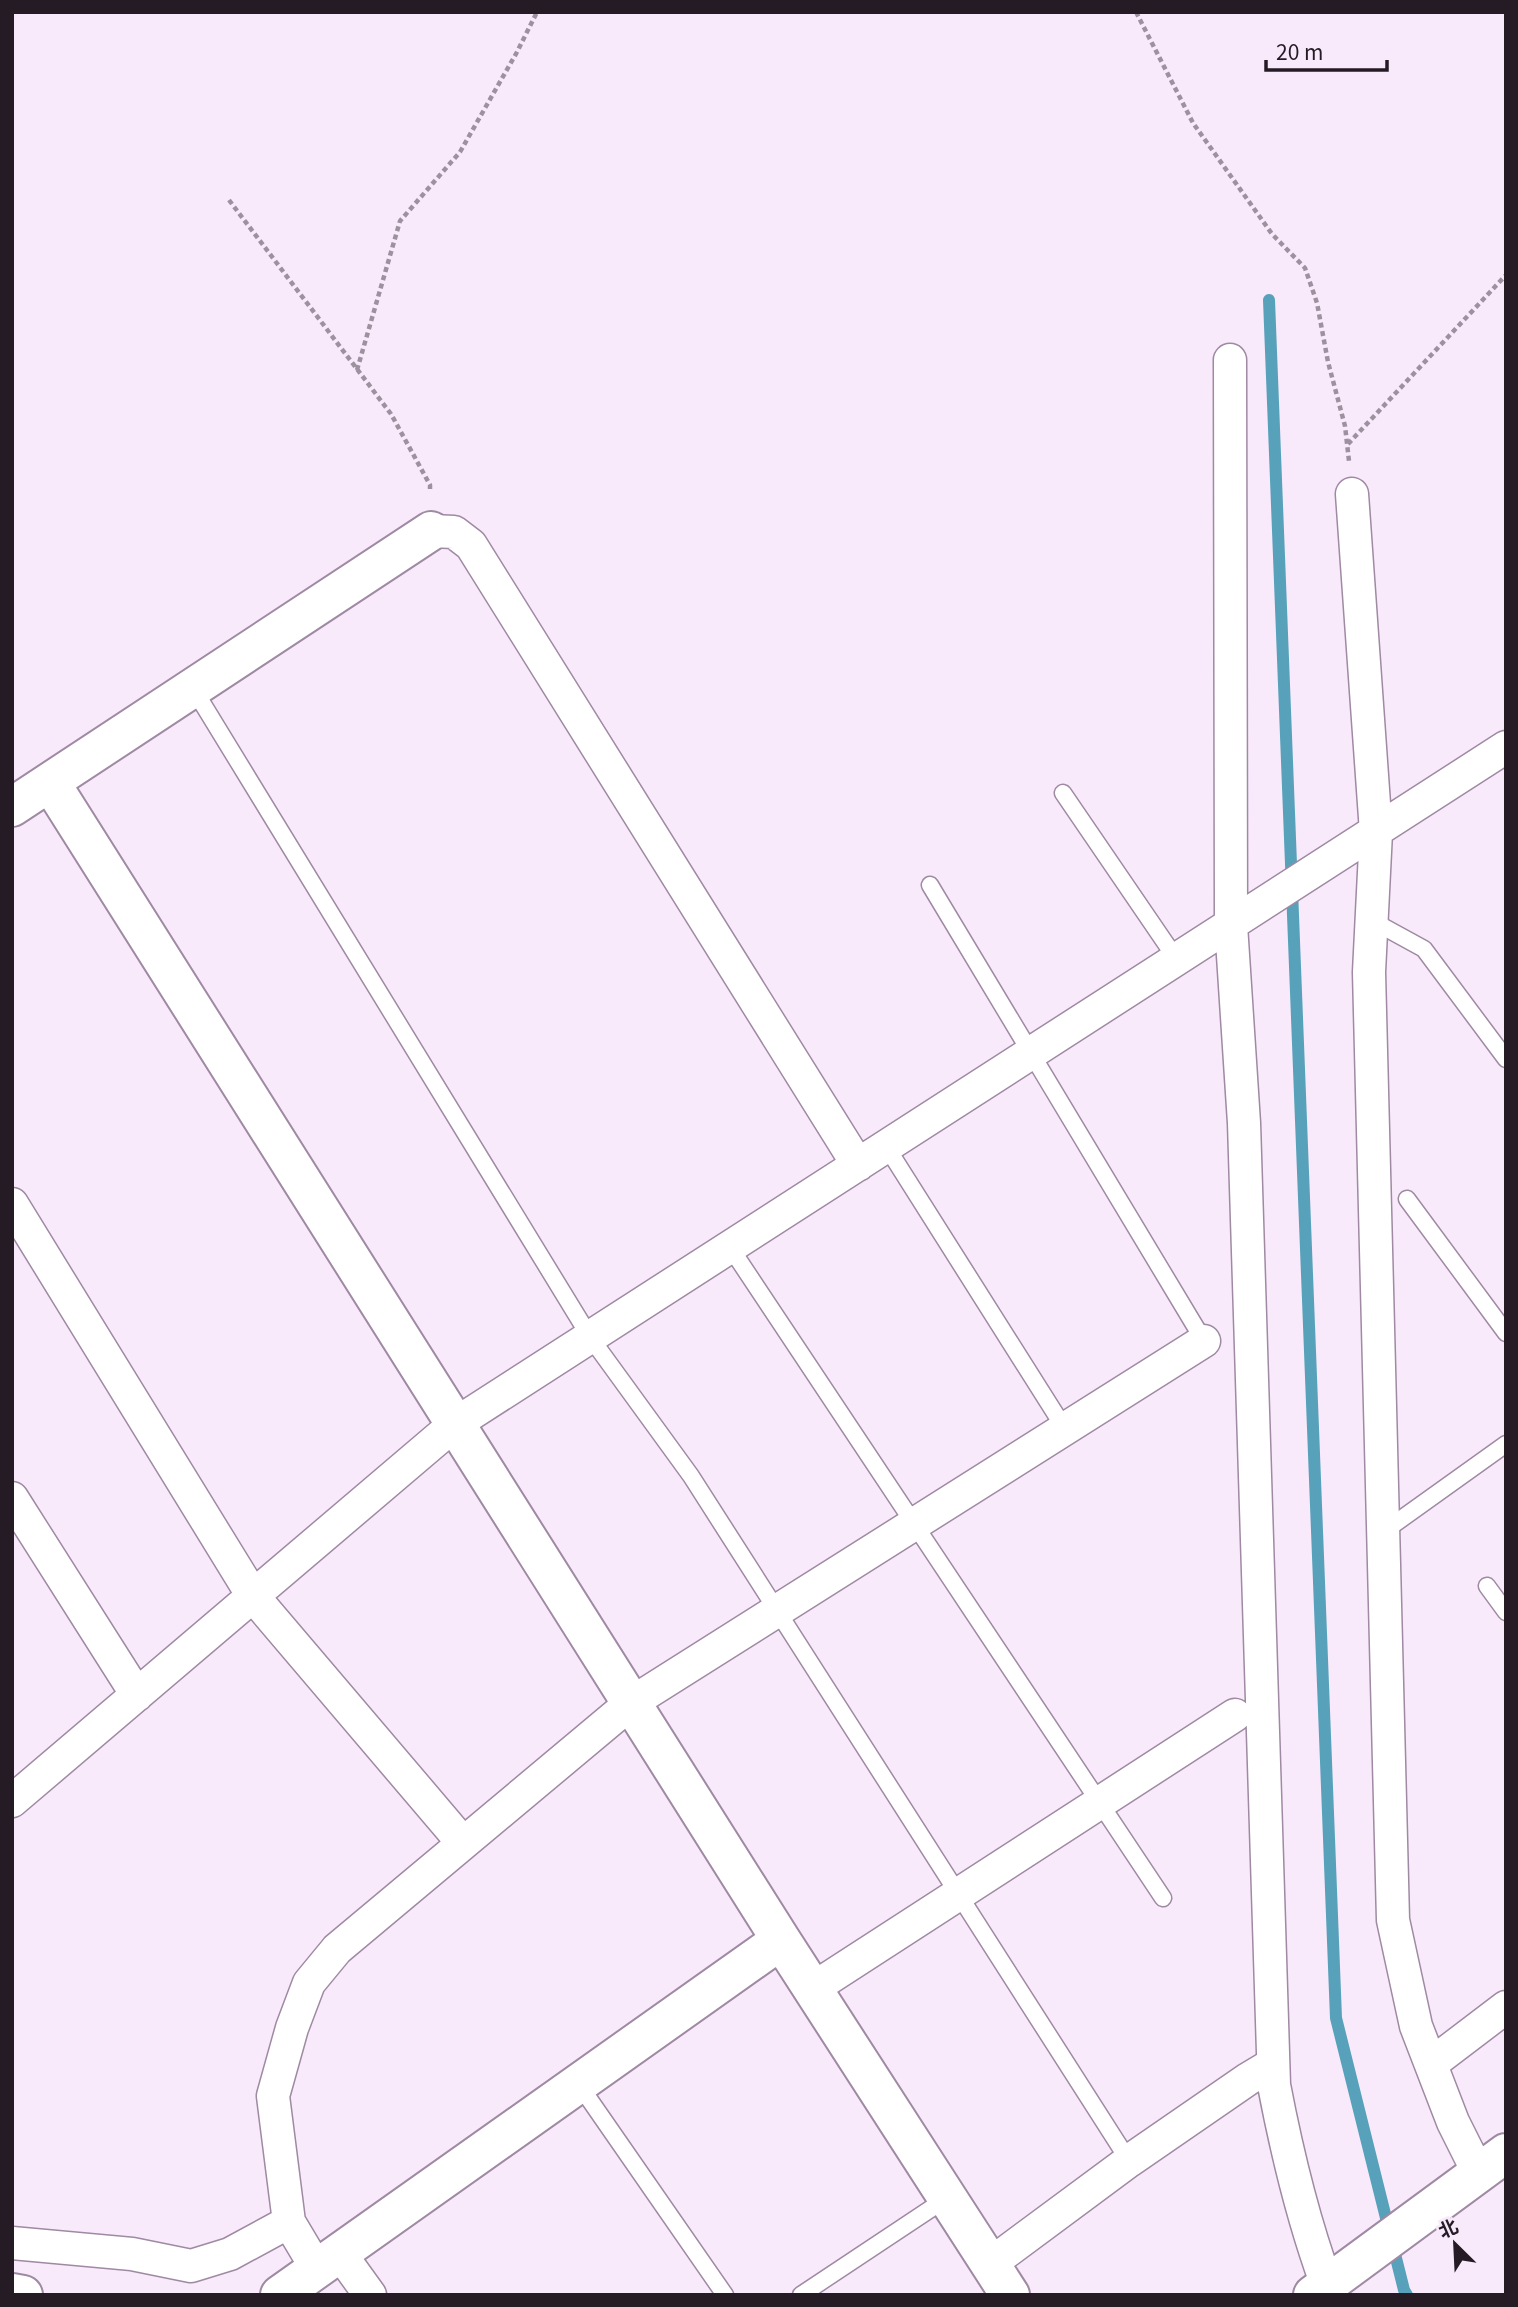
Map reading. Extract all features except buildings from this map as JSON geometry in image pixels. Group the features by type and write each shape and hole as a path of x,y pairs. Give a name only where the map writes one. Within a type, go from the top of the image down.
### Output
{"street":[{"path":"1230,360 1238,920 1274,2085 1286,2149 1311,2241 1328,2288 1492,2164 1453,2122 1416,2026 1392,1920 1369,972 1376,832 1352,494"},
{"path":"12,807 431,531 454,532 471,545 858,1165"},
{"path":"12,1801 455,1424 1506,747"},
{"path":"50,782 812,1989 1000,2279 1129,2161 1248,2078 1273,2064"},
{"path":"12,1204 253,1596 463,1843"},
{"path":"370,2295 328,2260 289,2222 274,2096 292,2028 309,1983 337,1949 631,1703 1204,1341"},
{"path":"12,1498 137,1695"},
{"path":"812,1989 1235,1715"},
{"path":"279,2295 781,1940"},
{"path":"1431,2064 1506,2007"},
{"path":"12,2243 132,2254 191,2266 230,2254 289,2222"},
{"path":"12,2293 23,2295"}],"lane":[{"path":"193,688 590,1337 691,1476 1129,2161"},
{"path":"1063,793 1177,960"},
{"path":"930,885 1204,1341"},
{"path":"1371,919 1424,949 1506,1059"},
{"path":"886,1146 1065,1429"},
{"path":"1407,1199 1506,1333"},
{"path":"730,1247 1163,1898"},
{"path":"1383,1532 1506,1444"},
{"path":"1487,1586 1506,1612"},
{"path":"578,2083 725,2295"},
{"path":"801,2295 947,2198"}],"path":[{"path":"357,370 400,222 460,152 537,12"},
{"path":"1136,12 1193,123 1272,234 1305,268 1317,303 1328,362 1345,426 1352,494"},
{"path":"229,200 391,414 430,485 431,531"},
{"path":"1347,444 1506,275"}],"waterway":[{"path":"1269,300 1336,2018 1407,2295"}]}
